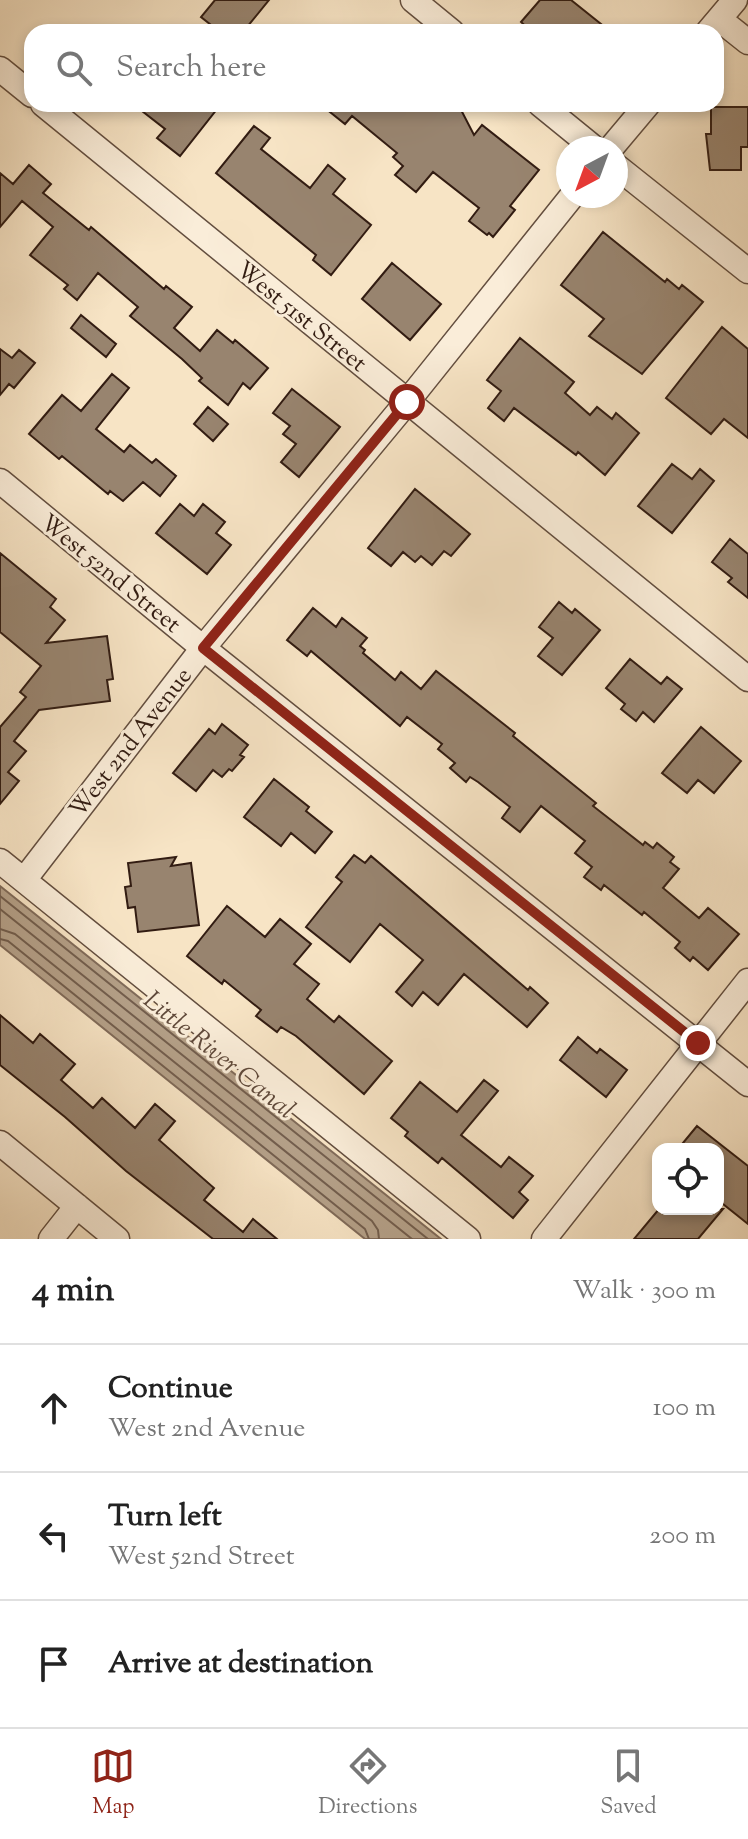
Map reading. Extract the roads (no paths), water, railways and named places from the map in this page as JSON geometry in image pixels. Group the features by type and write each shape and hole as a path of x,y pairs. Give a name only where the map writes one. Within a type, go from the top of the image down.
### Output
{"street":[{"path":"413,0 442,24"},
{"path":"723,11 748,42"},
{"path":"0,69 24,88"},
{"name":"West 51st Street","path":"53,112 748,679"},
{"path":"550,112 579,136"},
{"path":"621,136 641,112"},
{"path":"628,176 748,271"},
{"name":"West 2nd Avenue","path":"24,880 203,648 562,208"},
{"name":"West 52nd Street","path":"0,481 203,648 748,1084"},
{"path":"0,861 468,1239"},
{"path":"544,1239 748,981"},
{"path":"0,1143 117,1239"},
{"path":"51,1239 77,1206"}],"water":[{"path":"0,886 441,1239 365,1239 0,945"}],"water label":[{"name":"Little River Canal","path":"220,1054"}]}
